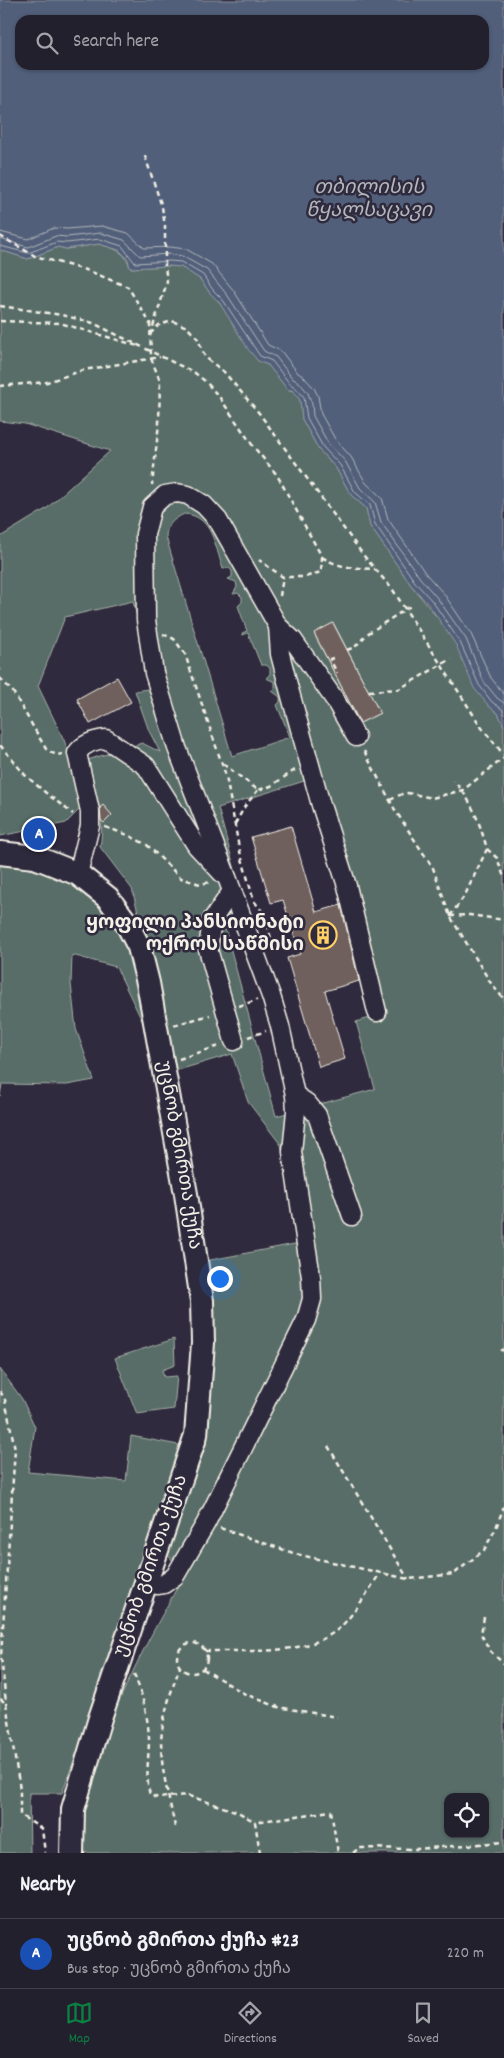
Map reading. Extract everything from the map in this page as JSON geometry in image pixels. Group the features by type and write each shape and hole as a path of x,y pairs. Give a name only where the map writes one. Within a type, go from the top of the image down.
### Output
{"main road":[{"name":"უცნობ გმირთა ქუჩა","path":"0,853 35,857 78,874 108,898 126,922 139,948 148,983 186,1194 202,1302 203,1343 196,1435 100,1718 73,1809 72,1853"}],"street":[{"path":"146,1583 164,1584 175,1576 206,1523 306,1320 312,1299 311,1277 292,1152 296,1111 295,1095 271,996 177,748 154,673 144,588 145,534 152,507 165,495 177,493 188,495 204,505 218,520 278,626 298,647 336,700 356,737"},
{"path":"278,626 280,654 307,759 347,886 377,1012"},
{"path":"78,874 90,826 90,811 76,753 81,747 95,740 106,739 146,766 196,845 230,886"},
{"path":"230,886 212,920 208,949 234,1041"},
{"path":"295,1095 307,1103 317,1115 352,1216"}],"path":[{"path":"145,156 162,207 165,226 167,282 150,334"},
{"path":"0,236 35,256 89,271 128,287 150,323 149,350 160,381 161,393 152,507"},
{"path":"0,306 62,315 93,323 195,373 220,398 253,446 277,475 322,557 345,567 376,570"},
{"path":"0,321 60,324 149,350"},
{"path":"150,334 159,325 172,321 187,328 198,339 205,357 224,372 259,413 406,610 482,728 504,757 463,790 432,798 408,793 390,800"},
{"path":"0,386 48,382 84,370 162,356"},
{"path":"241,560 249,558 260,560 283,577 305,577 321,572 322,557"},
{"path":"347,650 354,647 367,634 412,605"},
{"path":"149,635 166,635 174,639 185,654 226,776 239,848 254,901 265,915 273,947"},
{"path":"369,691 399,689 451,659"},
{"path":"0,678 13,692 46,749 56,754 76,753"},
{"path":"356,737 390,800 433,868 450,916 492,985 504,999"},
{"path":"0,745 25,774 46,793 90,826 110,827 147,845 181,878 200,884 230,886"},
{"path":"235,825 245,806 258,790 271,786 294,771 307,759"},
{"path":"221,763 258,790"},
{"path":"454,781 463,790 478,818 487,849 496,858 504,877"},
{"path":"450,916 465,895 487,849"},
{"path":"450,916 470,915 504,920"},
{"path":"0,1391 5,1400 14,1449 1,1656 6,1703 20,1789 20,1815 42,1829 45,1853"},
{"path":"328,1446 408,1579"},
{"path":"206,1523 296,1554 408,1579 454,1574 484,1550 496,1528 504,1506"},
{"path":"205,1652 290,1648 313,1644 334,1632 365,1596 380,1573"},
{"path":"484,1617 481,1634 490,1651 504,1664"},
{"path":"175,1827 164,1770 162,1732 170,1695 180,1667 177,1655 186,1645 194,1644 199,1645 205,1652 207,1659 202,1669 192,1673 186,1672 180,1667"},
{"path":"123,1651 131,1665 142,1694 149,1735 147,1769 150,1795 158,1798 169,1798 186,1794 238,1812 255,1822 331,1811 338,1853"},
{"path":"202,1669 245,1694 278,1707 337,1717"},
{"path":"0,1699 6,1703"},
{"path":"255,1822 260,1853"},
{"path":"353,1853 359,1848 417,1849 504,1842"}],"green space":[{"path":"99,244 115,249 123,254 130,268 181,267 200,279 219,302 258,361 268,365 288,390 292,390 300,400 302,419 319,450 336,468 351,495 366,508 370,526 411,585 436,616 442,613 489,706 498,713 504,726 504,1853 80,1853 85,1810 95,1768 109,1726 147,1644 210,1528 182,1558 173,1561 167,1554 212,1357 214,1307 205,1261 300,1243 281,1145 248,1102 232,1054 175,1071 159,992 132,889 100,847 101,824 98,803 81,762 142,743 160,752 149,731 135,691 154,688 133,601 65,617 38,686 64,740 72,762 80,809 66,823 0,836 0,537 46,509 110,451 25,424 0,421 0,250 28,259 58,247 66,249","holes":["184,514 201,520 207,526 215,542 223,569 229,568 232,571 232,577 228,579 236,582 237,587 233,594 238,593 242,597 242,602 238,606 247,631 242,633 243,635 248,633 261,665 266,665 270,668 270,674 266,678 275,682 275,688 272,691 280,697 280,702 277,705 290,737 232,756 166,537 169,526 174,520","334,624 380,713 360,723 314,634","317,777 381,1014 356,1022 375,1089 276,1116 223,921 245,906 218,808"]},
{"path":"0,862 62,877 105,909 132,960 149,1035 116,967 72,955 71,984 76,1029 94,1080 67,1085 2,1084 0,1096"},
{"path":"174,1339 175,1365 162,1370 164,1377 177,1376 174,1409 137,1414 115,1358"},
{"path":"0,1369 22,1399 35,1427 28,1472 126,1481 131,1436 189,1447 62,1793 29,1793 30,1853 0,1853"}],"water":[{"name":"თბილისის წყალსაცავი","path":"0,0 504,0 504,726 498,713 489,706 474,688 456,645 429,605 411,585 370,526 366,508 351,495 336,468 319,450 302,419 300,400 292,390 288,390 268,365 258,361 248,349 219,302 200,279 181,267 130,268 128,259 119,250 99,244 66,249 58,247 28,259 0,250"}],"building":[{"path":"333,623 380,713 360,723 314,633"},
{"path":"117,677 131,702 90,724 77,699"},
{"path":"103,805 112,815 104,823 101,820 100,808"},
{"name":"ყოფილი პანსიონატი ოქროს საწმისი","path":"291,826 316,912 341,905 359,981 325,991 345,1059 319,1067 287,958 300,954 283,900 271,903 251,837"}],"place":[{"name":"უცნობ გმირთა ქუჩა #23","path":"39,834"},
{"name":"ყოფილი პანსიონატი ოქროს საწმისი","path":"323,935"}]}
